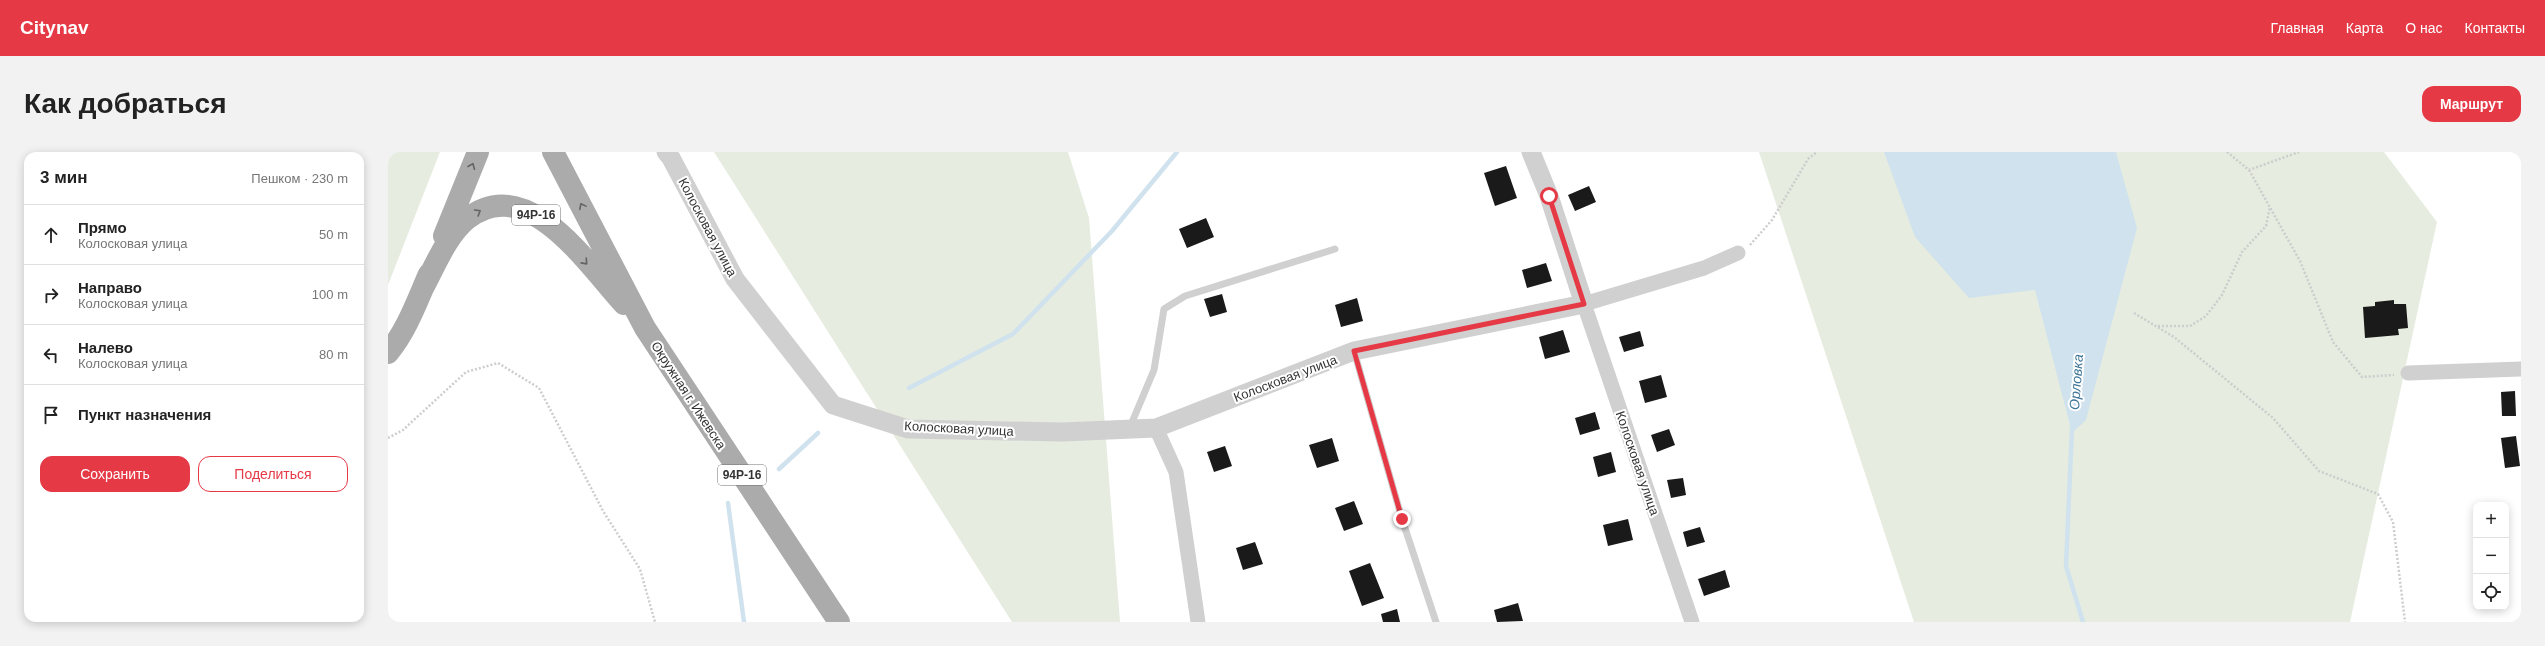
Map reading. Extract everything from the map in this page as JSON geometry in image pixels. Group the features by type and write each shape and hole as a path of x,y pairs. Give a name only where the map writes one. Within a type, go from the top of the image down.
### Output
{"main road":[{"name":"94Р-16","path":"388,353 397,341 423,288 478,152"},
{"name":"Окружная г. Ижевска","path":"554,152 645,328 840,622"},
{"name":"Окружная г. Ижевска","path":"423,288 451,238 466,219 485,208 506,205 528,210 554,226 645,328"}],"street":[{"name":"Колосковая улица","path":"666,152 671,158 735,279 833,405 908,429 1062,432 1156,428 1354,351 1584,304"},
{"name":"Колосковая улица","path":"1531,152 1549,196 1692,622"},
{"path":"1584,304 1704,268 1738,253"},
{"path":"2408,373 2521,368"},
{"path":"1156,428 1176,472 1198,622"}],"lane":[{"path":"1130,429 1154,370 1164,309 1185,296 1335,249"},
{"name":"Колосковая улица","path":"1354,351 1402,519 1436,622"}],"path":[{"path":"1738,253 1751,244 1772,220 1808,159 1817,152"},
{"path":"2226,152 2249,170 2271,207 2300,261 2333,342 2362,377 2408,373"},
{"path":"2249,170 2299,152"},
{"path":"2158,326 2190,326 2206,316 2222,294 2242,252 2266,226 2271,207"},
{"path":"2134,313 2158,326 2273,418 2320,471 2378,494 2393,522 2405,622"},
{"path":"388,438 403,430 466,372 498,363 539,388 602,511 640,569 655,622"}],"shaded area":[{"path":"388,152 440,152 388,285"},
{"path":"714,152 1068,152 1089,218 1120,622 1012,622"},
{"path":"1759,152 2384,152 2437,222 2350,622 1914,622"}],"water":[{"path":"1884,152 2116,152 2137,228 2086,420 2072,433 2035,290 1969,298 1915,237"}],"building":[{"path":"1506,166 1517,198 1495,206 1484,173"},
{"path":"1589,186 1596,202 1575,211 1568,195"},
{"path":"1206,218 1214,237 1187,248 1179,229"},
{"path":"1546,263 1552,281 1527,288 1522,270"},
{"path":"1222,294 1227,312 1210,317 1204,299"},
{"path":"1357,298 1363,321 1341,327 1335,305"},
{"path":"2394,300 2394,304 2406,304 2408,328 2398,329 2399,335 2365,338 2363,307 2375,306 2375,302"},
{"path":"1563,330 1570,352 1545,359 1539,337"},
{"path":"1640,331 1644,346 1624,352 1619,337"},
{"path":"1661,375 1667,397 1645,403 1639,381"},
{"path":"2515,391 2516,416 2502,416 2501,392"},
{"path":"1595,412 1600,429 1580,435 1575,418"},
{"path":"1669,429 1675,445 1657,452 1651,435"},
{"path":"2516,436 2520,466 2505,468 2501,438"},
{"path":"1332,438 1339,461 1317,468 1309,445"},
{"path":"1225,446 1232,466 1214,472 1207,452"},
{"path":"1611,452 1616,472 1598,477 1593,457"},
{"path":"1683,478 1686,495 1671,498 1667,480"},
{"path":"1354,501 1363,524 1344,531 1335,508"},
{"path":"1628,519 1633,540 1608,546 1603,525"},
{"path":"1700,527 1705,542 1687,547 1683,532"},
{"path":"1255,542 1263,564 1243,570 1236,548"},
{"path":"1370,563 1384,598 1362,606 1349,571"},
{"path":"1725,570 1730,587 1704,596 1698,579"},
{"path":"1518,603 1523,621 1497,622 1494,610"},
{"path":"1397,609 1400,622 1383,622 1381,614"}],"waterway":[{"path":"909,388 1013,334 1112,231 1177,152"},
{"name":"Орловка","path":"2072,428 2066,566 2083,622"},
{"path":"779,469 818,433"},
{"path":"728,503 744,622"}],"route":[{"path":"1402,519 1354,351 1584,304 1549,196"}]}
